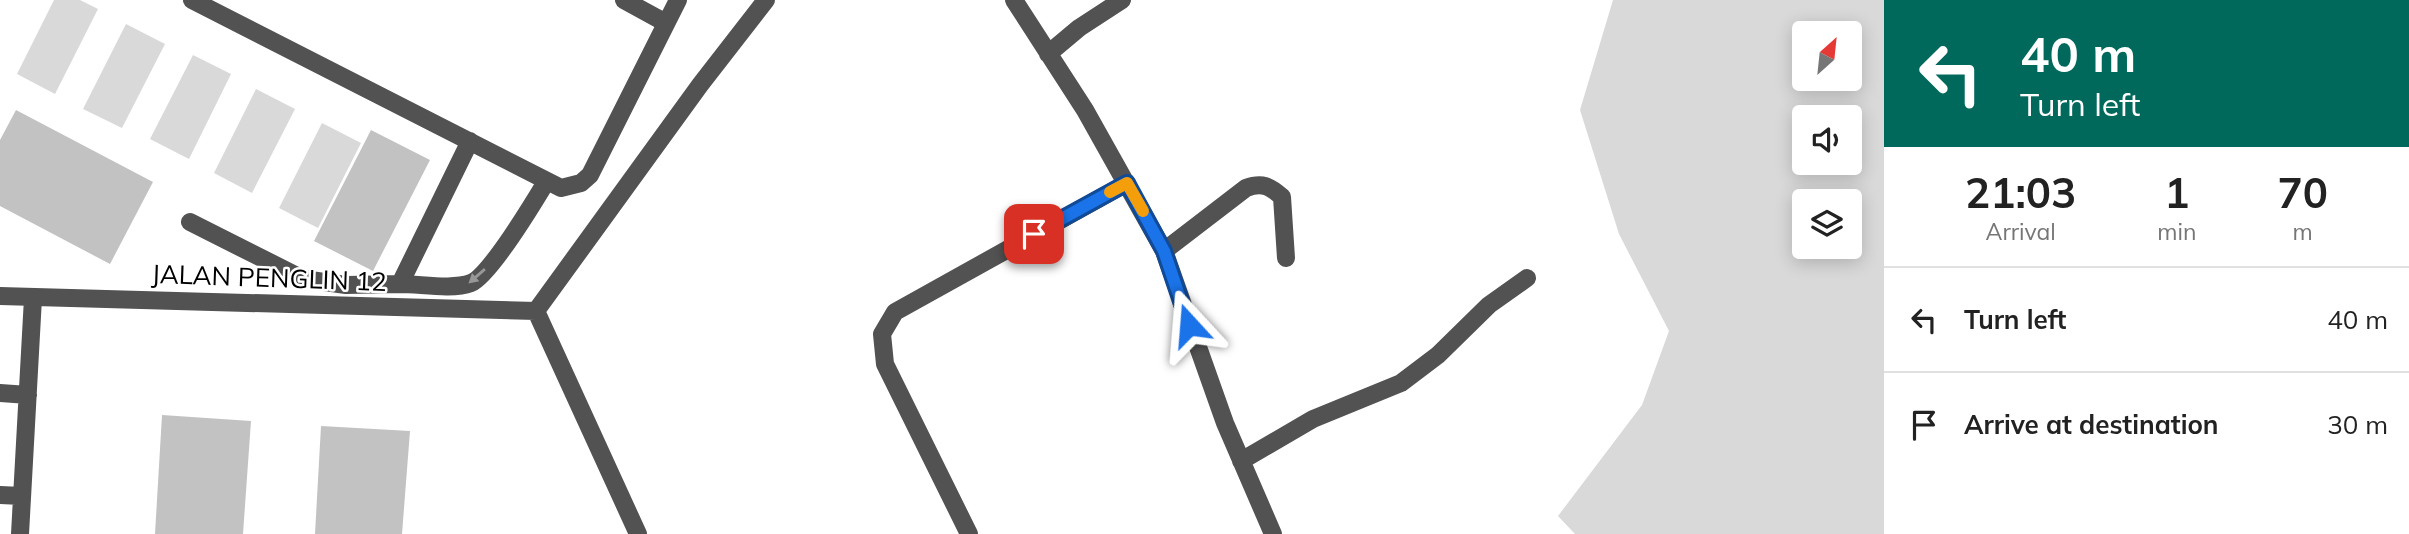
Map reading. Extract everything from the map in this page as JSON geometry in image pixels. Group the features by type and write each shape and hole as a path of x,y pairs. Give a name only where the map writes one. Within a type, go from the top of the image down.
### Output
{"street":[{"path":"624,0 666,23"},
{"path":"196,1 470,141 546,183 561,188 572,186 590,175 678,0"},
{"path":"638,534 536,311 700,85 766,0"},
{"path":"1014,0 1127,183 1164,251 1241,461 1273,534"},
{"path":"1048,54 1079,28 1122,0"},
{"path":"400,284 470,141"},
{"path":"190,222 303,279 346,285 463,284 475,281 520,224 546,183"},
{"path":"969,534 885,364 882,334 895,312 1127,183"},
{"path":"1164,251 1246,188 1258,183 1272,188 1282,197 1286,258"},
{"path":"1241,461 1313,419 1401,383 1438,355 1489,305 1527,278"},
{"name":"JALAN PENGLIN 12","path":"0,296 536,311"},
{"path":"20,534 33,298"},
{"path":"0,393 28,395"},
{"path":"0,495 22,496"}],"shaded area":[{"path":"54,0 80,0 98,9 55,94 17,74"},
{"path":"1613,0 1884,0 1884,534 1575,534 1558,516 1642,405 1669,331 1619,234 1580,110"},
{"path":"126,24 165,44 122,128 83,109"},
{"path":"193,55 231,74 189,159 150,139"},
{"path":"256,89 295,109 252,193 214,173"},
{"path":"322,123 361,143 318,228 279,208"}],"building":[{"path":"16,110 153,182 110,264 0,206 0,140"},
{"path":"371,130 430,160 373,271 314,241"},
{"path":"162,415 251,421 243,534 155,534"},
{"path":"321,426 410,431 402,534 315,534"}],"slow traffic":[{"path":"1110,192 1127,183 1143,211"}],"route":[{"path":"1034,234 1127,183 1164,251 1189,325"}]}
